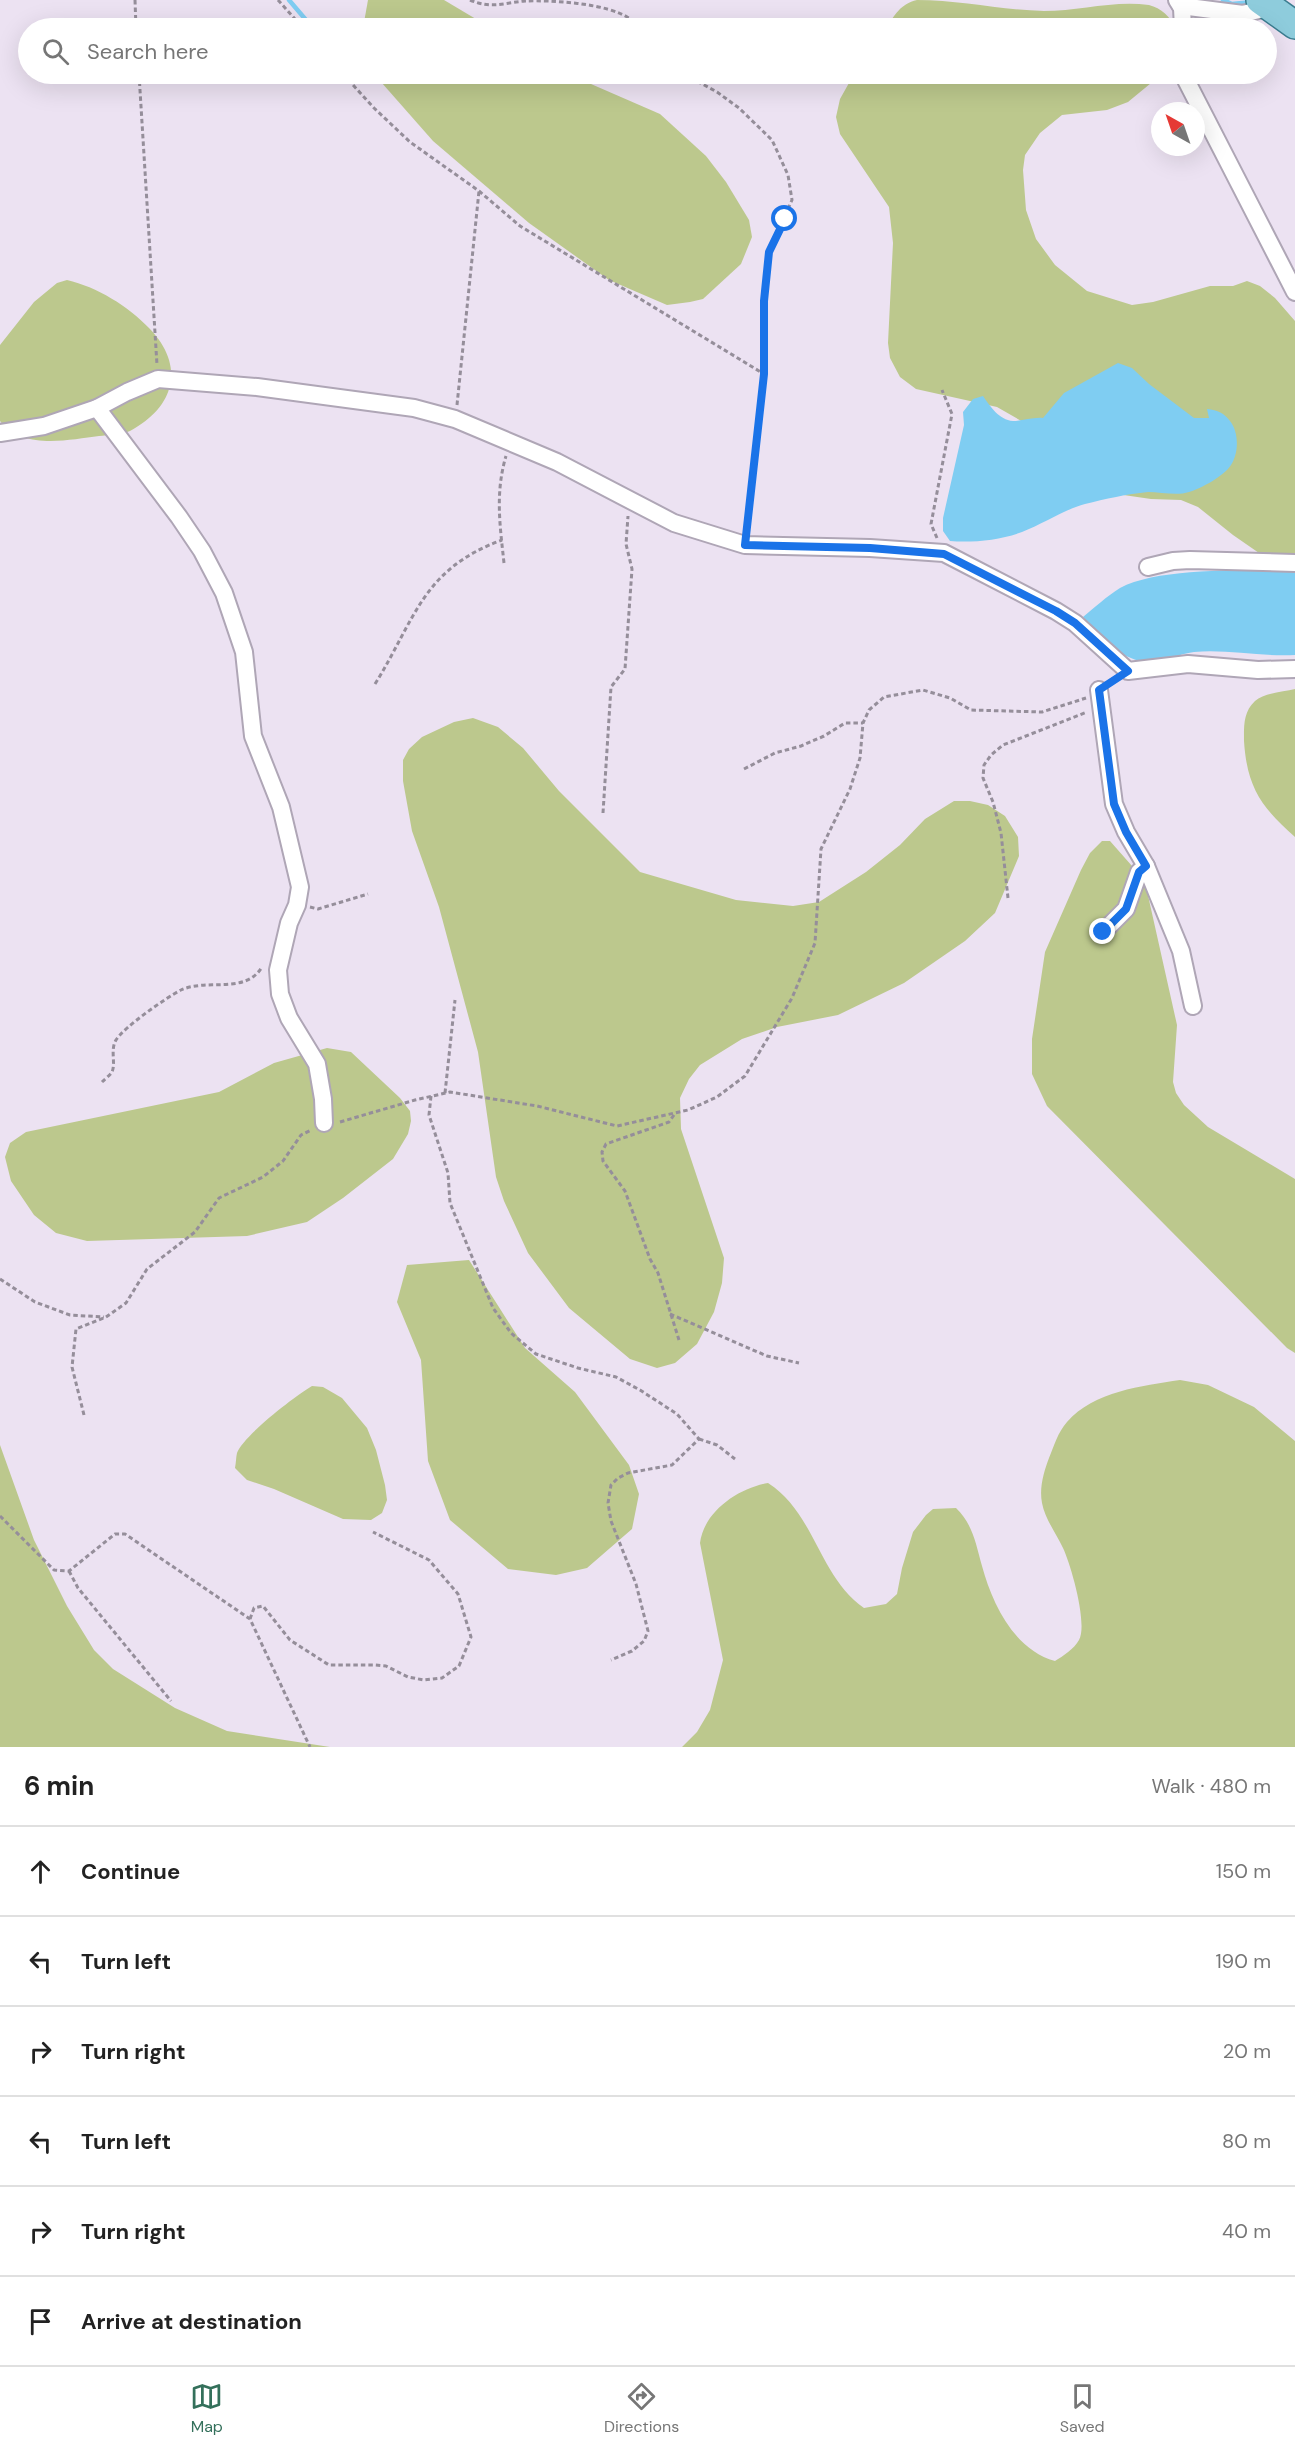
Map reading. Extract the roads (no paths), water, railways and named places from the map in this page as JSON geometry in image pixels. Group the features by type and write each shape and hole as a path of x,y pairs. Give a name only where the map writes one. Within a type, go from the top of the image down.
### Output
{"main road":[{"path":"1265,3 1295,26"}],"street":[{"path":"1181,18 1179,3 1244,14 1265,3"},
{"path":"1188,84 1295,292"},
{"path":"0,432 44,426 97,408 126,392 158,379 257,387 414,408 455,419 557,462 674,523 745,545 870,548 944,554 1075,623 1128,671 1188,664 1258,670 1295,669"},
{"path":"97,408 202,551 225,593 244,651 253,735 281,807 300,887 278,970 280,994 289,1018 317,1064 324,1123"},
{"path":"1148,567 1173,561 1190,560 1295,563"},
{"path":"1100,697 1114,804 1126,832 1146,866 1181,951 1193,1005"},
{"path":"1103,932 1126,909 1139,872 1146,866"}],"water":[{"path":"1118,363 1132,368 1194,418 1209,418 1207,409 1218,411 1225,416 1233,426 1237,443 1234,460 1228,469 1212,481 1189,492 1174,494 1148,492 1116,497 1085,504 1014,535 968,542 950,541 943,531 943,518 964,425 963,412 973,399 983,396 995,412 1008,420 1043,418 1064,393"},
{"path":"1295,569 1295,655 1206,651 1187,653 1153,662 1140,661 1115,649 1083,617 1120,588 1157,576 1205,571"}],"waterway":[{"path":"289,0 304,18"},
{"path":"1223,0 1232,4 1252,2"}]}
